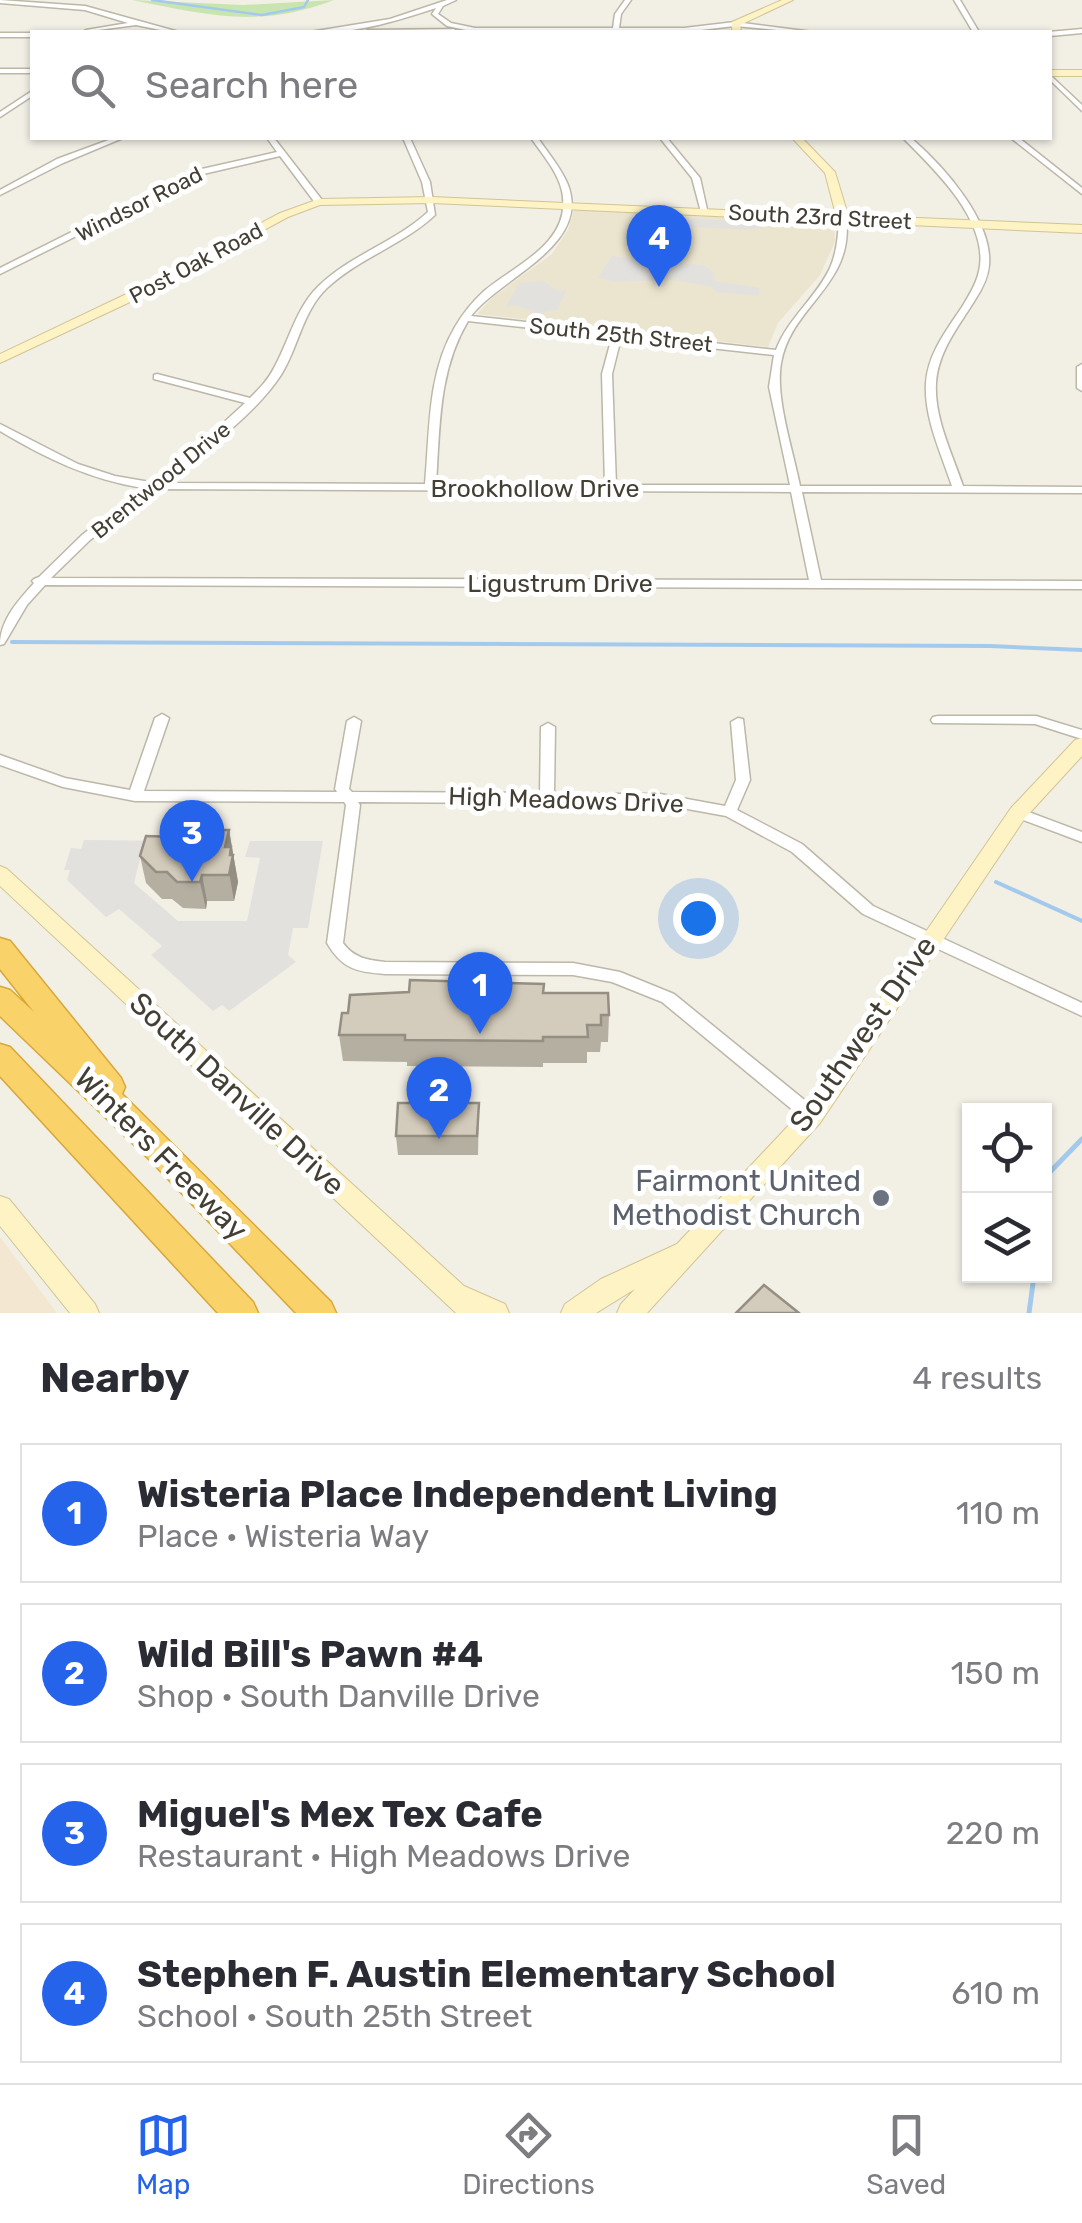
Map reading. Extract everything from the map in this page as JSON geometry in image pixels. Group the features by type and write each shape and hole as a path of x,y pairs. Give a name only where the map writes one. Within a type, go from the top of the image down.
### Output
{"highway":[{"path":"0,949 163,1152"},
{"name":"Winters Freeway","path":"0,998 163,1152 319,1313"},
{"name":"Winters Freeway","path":"0,1056 241,1313"}],"street":[{"path":"327,30 392,21 454,0"},
{"path":"616,30 618,14 628,0"},
{"path":"736,28 789,0"},
{"path":"957,0 975,30"},
{"path":"0,1 85,8 167,30"},
{"path":"440,6 435,14 442,22 475,30 773,30"},
{"path":"97,30 136,23"},
{"path":"1052,34 1082,32"},
{"path":"0,34 30,35"},
{"path":"0,70 30,71"},
{"path":"1052,75 1082,73"},
{"path":"1052,77 1082,109"},
{"path":"0,115 30,93"},
{"path":"0,193 60,161 114,140"},
{"path":"273,140 319,202"},
{"path":"407,140 432,200"},
{"path":"430,488 445,355 464,318 486,294 547,248 559,233 565,189 536,140"},
{"path":"665,140 696,178 705,212"},
{"path":"799,140 830,172 843,219 843,250 834,275 790,324 778,353 774,387 816,584"},
{"path":"909,140 955,185 975,225 984,274 939,353 932,384 936,417 958,488"},
{"path":"1017,140 1082,192"},
{"name":"Windsor Road","path":"0,271 196,173 282,152"},
{"name":"South 23rd Street","path":"319,202 432,200 1082,230"},
{"name":"Brentwood Drive","path":"0,641 38,580 230,427 253,402 273,380 290,335 321,288 368,254 414,229 432,213 432,200"},
{"name":"Post Oak Road","path":"0,359 142,292 284,215 319,202"},
{"name":"South 25th Street","path":"464,318 778,353"},
{"path":"612,488 606,374 616,335"},
{"path":"1082,367 1082,388"},
{"path":"157,378 253,402"},
{"name":"Brookhollow Drive","path":"0,427 38,451 90,474 155,486 1082,490"},
{"name":"Ligustrum Drive","path":"38,580 1082,585"},
{"path":"135,796 162,718"},
{"path":"938,720 1036,720 1082,735"},
{"path":"354,721 342,789 353,805 336,943 342,957 359,966 385,968 573,969 614,976 668,998 812,1116"},
{"path":"729,812 742,780 738,722"},
{"path":"547,797 548,727"},
{"name":"Southwest Drive","path":"642,1306 812,1116 1018,813 1082,744"},
{"name":"High Meadows Drive","path":"0,760 63,782 135,796 660,800 729,812 797,848 868,910 1082,1010"},
{"path":"1018,813 1082,837"},
{"name":"South Danville Drive","path":"0,874 475,1309"},
{"path":"0,1207 86,1313"},
{"path":"574,1313 610,1288 687,1252"}],"shaded area":[{"path":"574,210 834,222 835,242 820,275 778,323 768,347 477,314 493,297 552,254 568,230"},
{"path":"646,216 776,223 752,230 655,225 638,219"},
{"path":"612,256 703,265 712,271 715,281 760,288 759,296 716,292 712,287 672,280 615,282 598,278"},
{"path":"543,281 558,291 567,290 557,310 537,314 516,305 506,307 519,283"},
{"path":"84,840 181,841 167,860 140,859 134,883 178,921 247,921 260,858 245,857 250,841 323,841 308,928 293,928 288,955 296,962 229,1011 222,1005 213,1011 151,955 162,946 119,909 106,917 67,880 70,870 64,870 71,848 81,849"},
{"path":"0,1237 57,1313 0,1313"}],"green space":[{"path":"132,0 243,5 334,0 257,17 210,14"}],"building":[{"path":"182,830 229,830 225,847 231,847 233,855 229,875 202,875 200,882 177,882 167,872 156,872 140,856 146,836 180,837"},
{"path":"410,980 544,984 543,993 608,993 609,1015 601,1015 601,1025 587,1025 588,1037 543,1037 543,1041 405,1040 405,1035 339,1035 350,995 409,992"},
{"path":"398,1103 479,1103 477,1136 396,1136"},
{"path":"764,1285 799,1313 736,1313"}],"waterway":[{"path":"152,0 262,15 304,7 308,0"},
{"path":"12,642 990,646 1082,650"},
{"path":"996,882 1082,921"},
{"path":"1045,1193 1048,1174 1082,1139"},
{"path":"1029,1313 1033,1283"}],"place":[{"name":"Stephen F. Austin Elementary School","path":"659,287"},
{"name":"Miguel's Mex Tex Cafe","path":"192,882"},
{"name":"Wisteria Place Independent Living","path":"480,1034"},
{"name":"Wild Bill's Pawn #4","path":"439,1139"},
{"name":"Fairmont United Methodist Church","path":"881,1198"}]}
